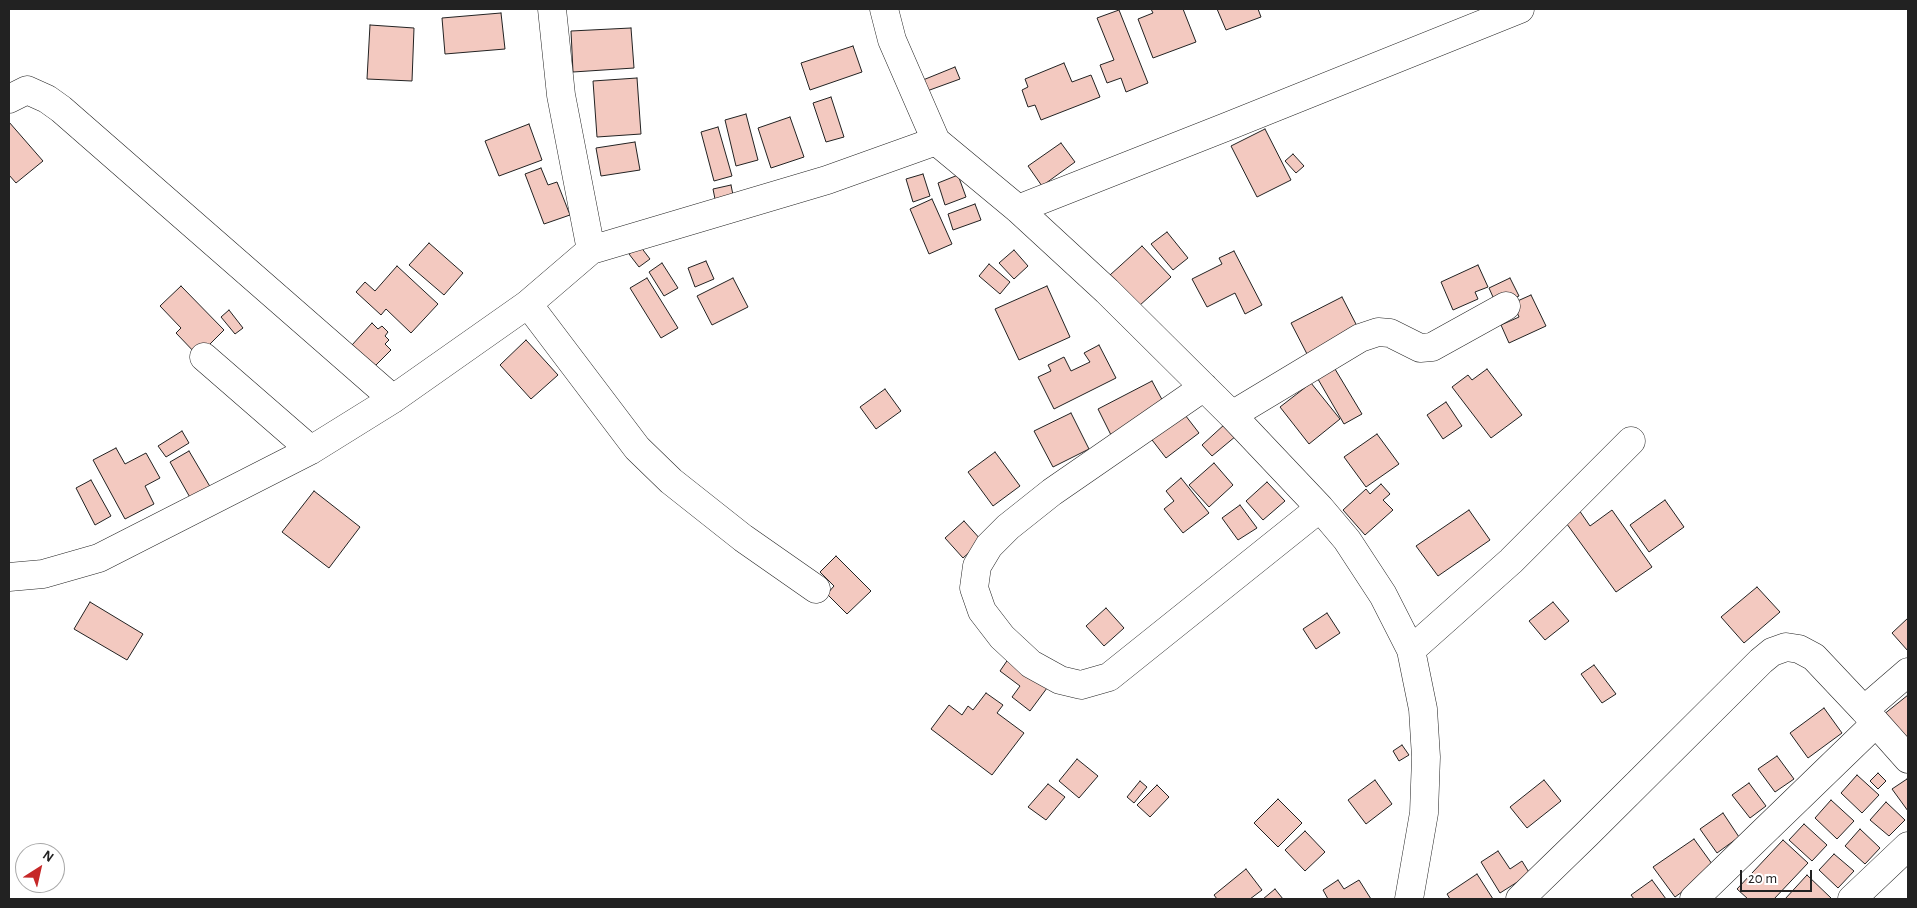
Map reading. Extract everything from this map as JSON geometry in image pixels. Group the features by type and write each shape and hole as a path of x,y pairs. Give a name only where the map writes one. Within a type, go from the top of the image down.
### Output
{"street":[{"path":"552,9 561,96 591,250"},
{"path":"884,9 892,40 936,141 1018,209 1107,291 1232,415 1320,508 1347,540 1383,595 1411,650 1423,709 1426,757 1424,813 1409,899"},
{"path":"1018,209 1226,128 1520,9"},
{"path":"9,99 27,90 48,99 61,109 393,399"},
{"path":"9,577 42,574 99,558 311,450 393,399 528,304 591,250 827,180 936,141"},
{"path":"528,304 637,448 671,481 736,532 816,589"},
{"path":"1232,415 1360,338 1378,332 1390,333 1420,348 1432,347 1506,306"},
{"path":"204,357 311,450"},
{"path":"1204,387 1052,492 1008,527 989,546 977,566 974,588 982,611 1002,637 1030,664 1060,680 1081,685 1109,677 1320,508"},
{"path":"1411,650 1511,561 1631,441"},
{"path":"1520,899 1601,821 1761,660 1772,652 1786,647 1799,649 1814,657 1908,758"},
{"path":"1694,899 1870,716 1908,672"},
{"path":"1852,899 1908,846"}],"building":[{"path":"1151,9 1183,9 1196,42 1153,58 1138,19 1153,13"},
{"path":"1217,9 1258,9 1261,17 1226,30"},
{"path":"1119,10 1148,83 1126,92 1121,78 1107,83 1100,65 1114,60 1097,18"},
{"path":"501,13 505,49 445,54 442,18"},
{"path":"370,25 414,28 412,81 367,79"},
{"path":"631,28 634,68 573,72 571,31"},
{"path":"853,46 862,72 810,90 801,63"},
{"path":"1064,63 1072,82 1091,75 1100,97 1041,120 1035,105 1028,107 1022,90 1028,87 1025,79"},
{"path":"955,67 960,79 927,91 923,80"},
{"path":"637,78 641,134 597,137 593,81"},
{"path":"831,97 844,137 826,142 813,103"},
{"path":"746,114 758,160 736,166 725,120"},
{"path":"790,117 804,157 771,168 758,128"},
{"path":"9,122 43,161 16,183 9,175"},
{"path":"529,124 542,160 499,176 485,141"},
{"path":"718,127 732,176 714,181 701,132"},
{"path":"1265,129 1291,180 1257,197 1231,146"},
{"path":"635,142 640,170 601,176 596,148"},
{"path":"1061,143 1075,162 1042,186 1028,166"},
{"path":"1293,154 1304,166 1296,173 1285,161"},
{"path":"541,168 548,185 557,182 570,215 544,224 525,174"},
{"path":"923,174 930,196 913,202 906,179"},
{"path":"958,175 966,197 945,205 938,183"},
{"path":"731,185 735,205 717,209 713,189"},
{"path":"932,199 952,244 929,254 910,209"},
{"path":"975,204 981,220 953,230 948,214"},
{"path":"1167,232 1188,258 1173,270 1151,244"},
{"path":"429,243 463,273 444,295 409,265"},
{"path":"640,246 650,259 639,267 629,254"},
{"path":"1142,246 1171,277 1139,306 1110,275"},
{"path":"1014,250 1028,266 1014,279 999,263"},
{"path":"1234,251 1262,305 1245,314 1235,293 1207,307 1192,279 1222,264 1219,258"},
{"path":"706,261 714,279 695,287 688,268"},
{"path":"662,263 678,288 664,296 649,272"},
{"path":"989,264 1010,282 1000,294 979,276"},
{"path":"1478,265 1488,287 1475,292 1478,299 1453,310 1441,282"},
{"path":"397,266 438,304 411,333 386,309 381,315 356,292 365,282 375,291"},
{"path":"647,278 678,328 661,338 630,288"},
{"path":"733,278 748,307 712,325 697,296"},
{"path":"1510,278 1519,296 1497,306 1489,288"},
{"path":"181,286 224,330 198,356 176,333 181,328 160,306"},
{"path":"1047,286 1070,337 1019,360 995,309"},
{"path":"1531,295 1546,326 1509,343 1501,325 1519,317 1513,303"},
{"path":"1342,297 1358,328 1307,354 1291,323"},
{"path":"229,310 243,328 235,334 221,317"},
{"path":"372,323 378,329 382,326 388,332 385,336 389,340 385,344 391,350 375,366 352,345"},
{"path":"526,340 558,375 531,399 500,365"},
{"path":"1099,345 1116,378 1054,409 1038,377 1051,371 1048,365 1064,357 1071,371 1090,362 1084,353"},
{"path":"1332,364 1362,414 1344,424 1315,374"},
{"path":"1487,369 1522,415 1491,438 1452,387 1468,375 1472,380"},
{"path":"1152,381 1166,407 1111,435 1098,409"},
{"path":"1311,383 1340,419 1309,444 1280,407"},
{"path":"885,389 901,411 876,429 860,407"},
{"path":"1446,402 1462,426 1443,439 1427,415"},
{"path":"1182,411 1199,433 1166,458 1149,436"},
{"path":"1071,413 1089,449 1053,467 1034,431"},
{"path":"1225,424 1236,436 1212,456 1202,445"},
{"path":"182,431 189,443 166,457 158,446"},
{"path":"1377,434 1399,464 1366,487 1344,457"},
{"path":"116,448 125,464 146,453 160,478 145,486 154,504 125,519 93,460"},
{"path":"189,451 212,490 192,501 170,462"},
{"path":"995,452 1020,486 993,506 968,472"},
{"path":"1214,463 1233,485 1209,507 1189,485"},
{"path":"1181,478 1209,513 1183,533 1164,509 1174,501 1166,491"},
{"path":"91,480 111,516 95,525 76,488"},
{"path":"1267,482 1285,501 1263,520 1246,501"},
{"path":"1381,484 1390,494 1383,500 1393,510 1365,535 1343,510 1366,489 1370,494"},
{"path":"314,491 360,527 329,568 282,532"},
{"path":"1665,500 1684,527 1649,552 1630,525"},
{"path":"1240,505 1257,528 1238,540 1222,518"},
{"path":"1469,510 1490,540 1438,576 1416,546"},
{"path":"1579,510 1590,526 1612,510 1652,567 1616,592 1564,520"},
{"path":"964,521 982,541 963,558 945,538"},
{"path":"836,556 871,591 847,614 827,594 834,586 820,572"},
{"path":"1757,587 1780,612 1744,643 1721,617"},
{"path":"90,602 143,634 127,660 74,629"},
{"path":"1553,602 1569,621 1545,640 1529,621"},
{"path":"1106,608 1124,628 1104,646 1086,626"},
{"path":"1327,613 1340,633 1316,649 1303,629"},
{"path":"1908,618 1908,651 1892,633"},
{"path":"1011,655 1050,684 1030,711 1012,697 1020,686 1000,671"},
{"path":"1594,665 1616,694 1602,703 1581,674"},
{"path":"986,693 1003,705 997,713 1024,733 992,775 931,729 949,705 962,715 968,706 973,710"},
{"path":"1908,695 1908,746 1883,715"},
{"path":"1824,708 1842,733 1808,758 1790,733"},
{"path":"1402,745 1409,755 1399,761 1393,751"},
{"path":"1777,756 1794,779 1775,792 1758,769"},
{"path":"1077,759 1098,776 1079,798 1059,781"},
{"path":"1878,773 1886,781 1878,789 1870,781"},
{"path":"1857,775 1879,795 1862,813 1841,793"},
{"path":"1907,779 1908,781 1908,811 1892,789"},
{"path":"1375,780 1392,804 1366,824 1348,800"},
{"path":"1544,780 1561,801 1527,828 1510,807"},
{"path":"1140,781 1147,787 1134,803 1127,797"},
{"path":"1749,783 1766,806 1750,818 1732,795"},
{"path":"1048,784 1065,797 1046,820 1028,807"},
{"path":"1157,785 1169,797 1150,817 1137,805"},
{"path":"1278,799 1302,823 1278,847 1254,823"},
{"path":"1831,800 1854,821 1837,839 1815,818"},
{"path":"1886,802 1905,820 1889,836 1870,820"},
{"path":"1723,813 1739,837 1717,853 1700,829"},
{"path":"1804,824 1827,845 1812,861 1789,840"},
{"path":"1860,829 1880,848 1865,864 1845,846"},
{"path":"1305,831 1325,852 1305,871 1285,850"},
{"path":"1694,839 1715,868 1675,897 1653,867"},
{"path":"1783,840 1808,863 1774,899 1748,899 1737,889"},
{"path":"1498,851 1510,869 1522,861 1530,874 1500,893 1481,862"},
{"path":"1834,854 1854,871 1838,888 1819,870"},
{"path":"1246,869 1262,890 1250,899 1217,899 1214,895"},
{"path":"1477,874 1493,899 1450,899 1447,894"},
{"path":"1807,875 1831,898 1830,899 1785,899"},
{"path":"1338,880 1344,889 1359,880 1371,899 1328,899 1323,890"},
{"path":"1652,880 1666,899 1634,899 1631,895"},
{"path":"1275,889 1283,899 1263,899"}]}
